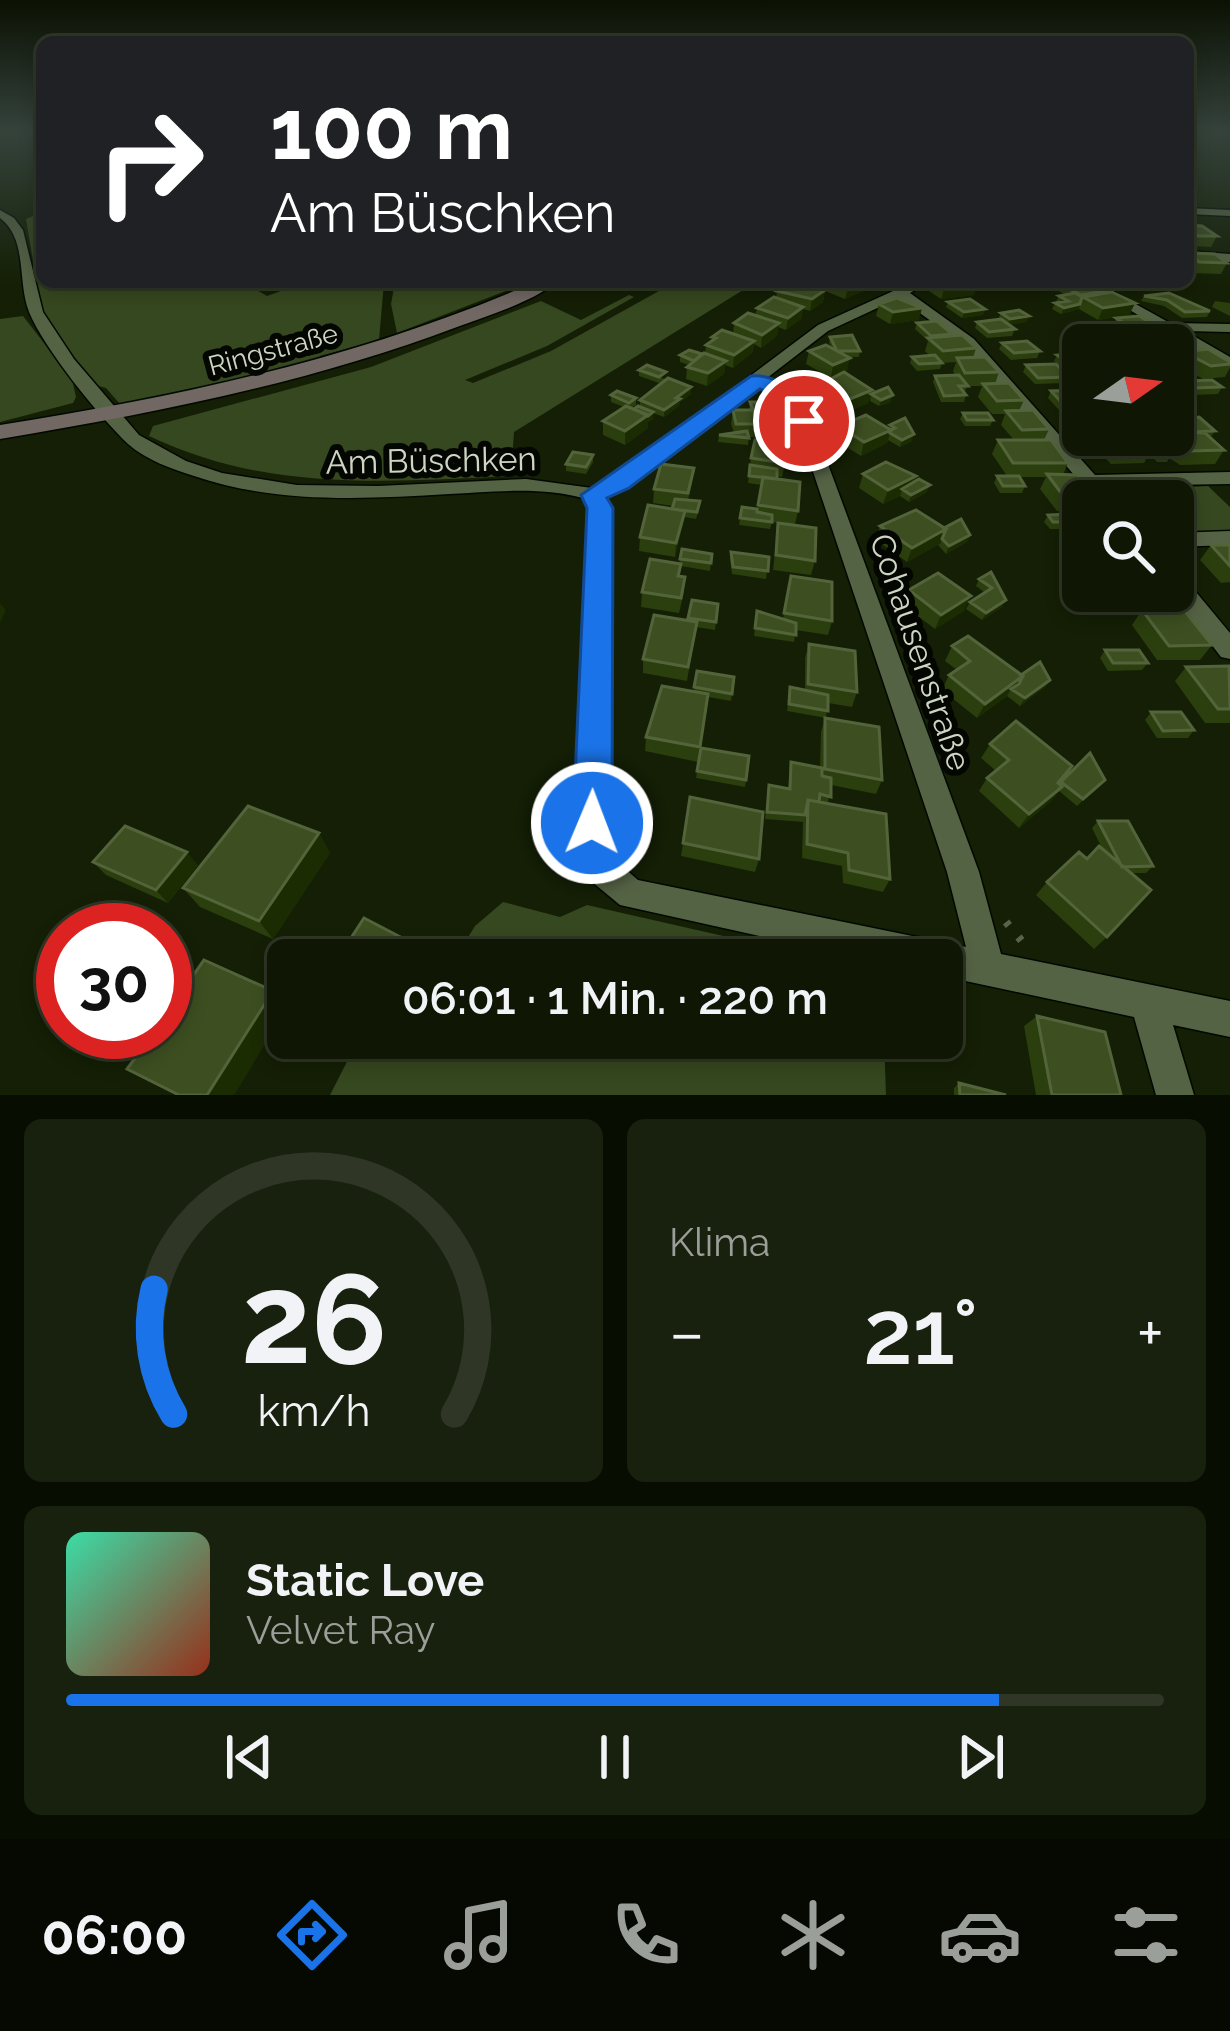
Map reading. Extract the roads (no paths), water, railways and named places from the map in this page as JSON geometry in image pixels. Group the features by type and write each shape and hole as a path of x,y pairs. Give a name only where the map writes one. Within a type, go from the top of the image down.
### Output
{"main road":[{"name":"Ringstraße","path":"0,432 112,415 351,358 535,288"}],"street":[{"path":"1194,211 1230,213"},
{"name":"Am Büschken","path":"0,213 15,225 35,312 126,435 146,449 223,478 268,488 358,494 547,487 593,495"},
{"path":"1194,256 1230,257"},
{"path":"908,288 824,328 620,483 593,495 600,508 592,823 602,870 632,894 1230,1019"},
{"path":"1098,288 1166,324"},
{"path":"899,292 969,342 1088,480"},
{"path":"1194,327 1230,328"},
{"path":"1194,341 1230,363"},
{"name":"Cohausenstraße","path":"758,380 784,393 804,421 963,872 988,968"},
{"path":"1136,480 1230,478"},
{"path":"1194,539 1230,538"},
{"path":"1194,605 1230,650"},
{"path":"1148,1002 1175,1095"}]}
